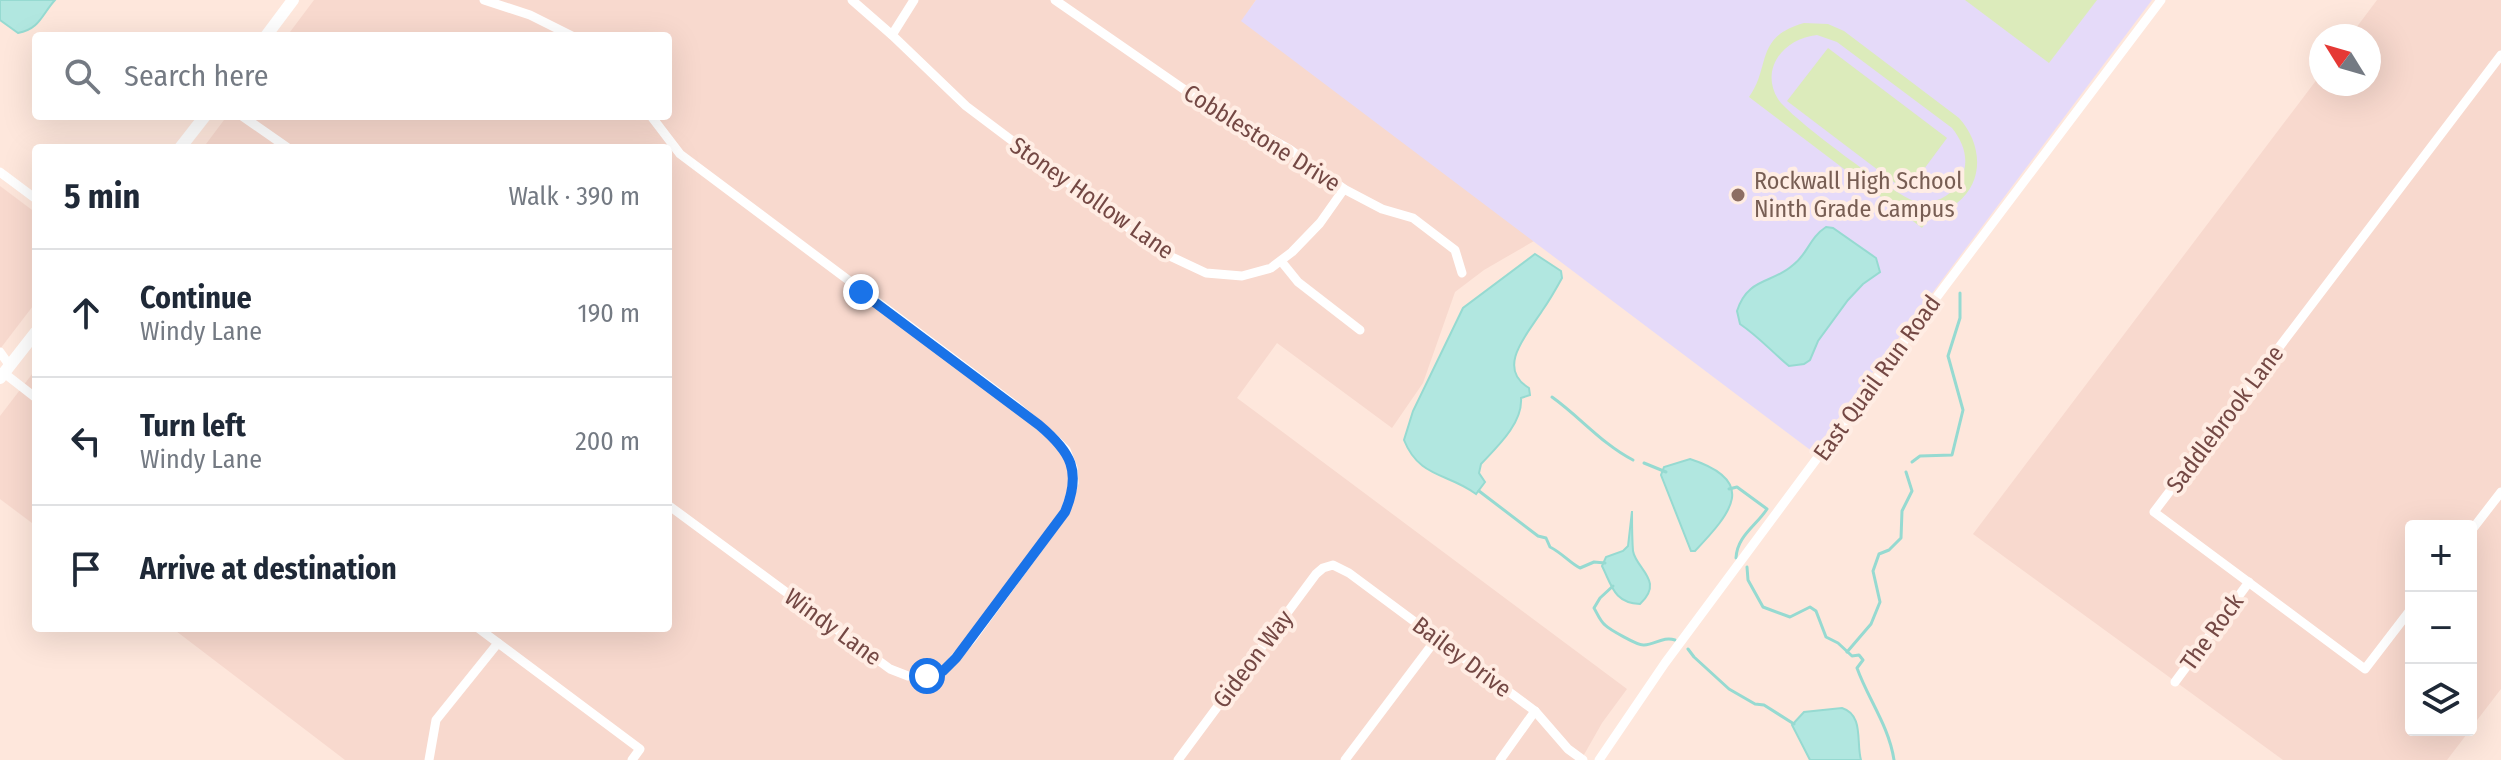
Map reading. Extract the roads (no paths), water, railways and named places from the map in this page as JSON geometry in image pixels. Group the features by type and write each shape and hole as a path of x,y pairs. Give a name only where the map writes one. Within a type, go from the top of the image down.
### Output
{"main road":[{"path":"269,32 293,0"},
{"path":"183,144 202,120"},
{"path":"3,370 32,337"}],"street":[{"path":"484,0 530,15 564,32"},
{"name":"Stoney Hollow Lane","path":"852,0 966,106 1159,251 1206,273 1242,276 1271,268 1320,223 1344,189"},
{"path":"892,35 914,0"},
{"name":"Cobblestone Drive","path":"1055,0 1195,97 1289,149 1344,189 1382,209 1413,218 1455,250 1462,273"},
{"name":"East Quail Run Road","path":"1599,760 1665,663 2161,0"},
{"name":"Saddlebrook Lane","path":"2405,617 2365,669 2154,512 2501,55"},
{"path":"248,120 282,144"},
{"name":"Windy Lane","path":"654,120 680,154 1015,405 1055,439 1066,450 1073,468 1074,483 1065,512 971,640 943,671 927,676 908,676 890,669 672,508"},
{"path":"0,172 32,196"},
{"path":"1281,261 1298,282 1360,330"},
{"path":"0,352 3,370 32,395"},
{"path":"2477,523 2501,492"},
{"name":"Bailey Drive","path":"1333,565 1342,568 1535,711 1568,749 1583,760"},
{"name":"Gideon Way","path":"1178,760 1316,574 1333,565"},
{"name":"The Rock","path":"2175,682 2249,582"},
{"path":"483,632 640,749 632,760"},
{"path":"1345,760 1437,638"},
{"path":"429,760 436,720 498,643"},
{"path":"1500,760 1535,711"}],"water":[{"path":"0,0 55,0 36,24 18,33 0,20"},
{"path":"1826,227 1833,228 1876,258 1880,272 1848,300 1818,341 1810,360 1789,366 1740,324 1737,311 1747,292 1793,265"},
{"path":"1535,254 1561,271 1562,278 1518,350 1514,361 1515,371 1519,380 1529,388 1530,395 1521,398 1521,407 1513,425 1481,464 1479,473 1485,482 1476,494 1418,462 1404,440 1413,411 1463,308"},
{"path":"1690,459 1725,477 1731,487 1732,499 1728,511 1695,551 1691,551 1661,475 1664,467"},
{"path":"1632,511 1633,551 1650,582 1647,596 1640,604 1619,597 1602,566 1606,557 1628,546"},
{"path":"1842,708 1854,717 1861,760 1810,760 1792,725 1804,712"}],"waterway":[{"path":"1912,462 1920,456 1952,455 1963,410 1948,356 1960,318 1960,293"},
{"path":"1552,397 1611,446 1633,460"},
{"path":"1644,463 1666,472"},
{"path":"1847,652 1871,624 1880,602 1873,571 1879,554 1889,550 1901,538 1902,511 1912,491 1906,472"},
{"path":"1729,489 1737,487 1767,509 1743,537 1736,558"},
{"path":"1479,491 1538,536 1546,538 1550,547 1576,566 1580,568 1594,562 1605,563"},
{"path":"1747,567 1748,580 1763,607 1790,617 1810,607 1816,611 1826,637 1852,656 1859,655 1863,660 1857,668 1888,736 1894,760"},
{"path":"1613,586 1594,608 1605,625 1641,645 1675,640"},
{"path":"1688,649 1729,689 1755,704 1764,705 1794,724"}],"place":[{"name":"Rockwall High School Ninth Grade Campus","path":"1738,195"}]}
